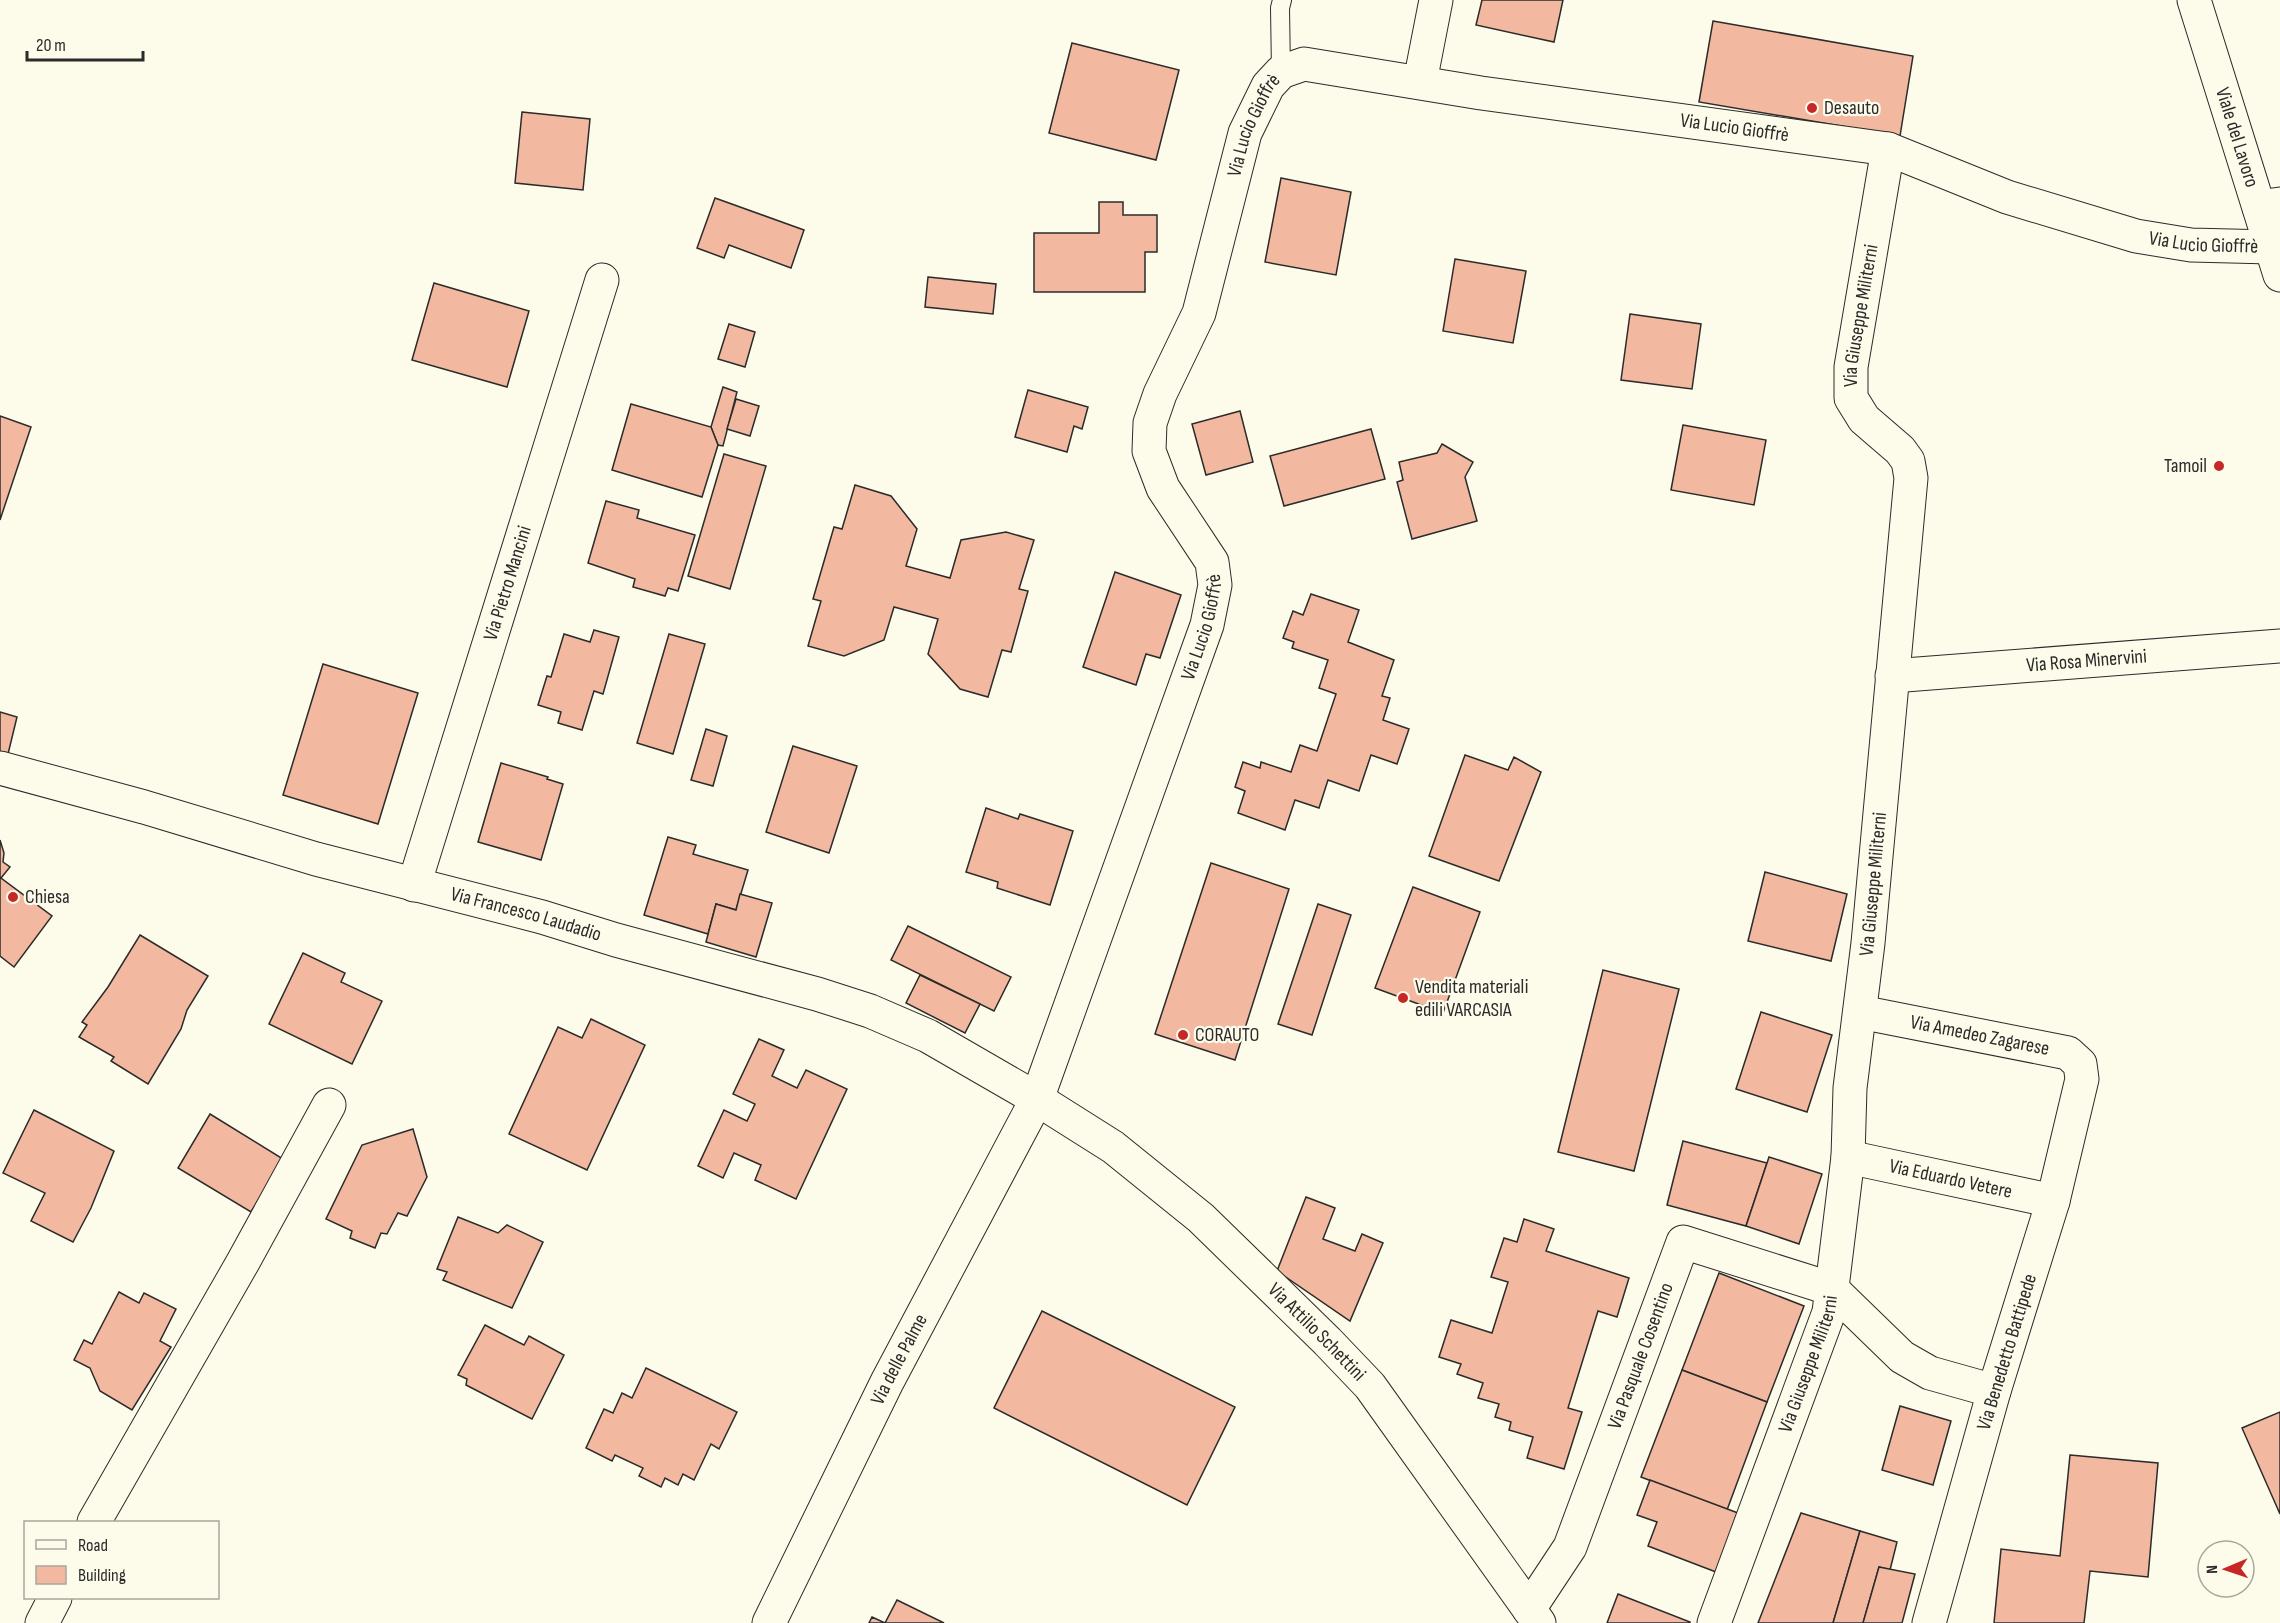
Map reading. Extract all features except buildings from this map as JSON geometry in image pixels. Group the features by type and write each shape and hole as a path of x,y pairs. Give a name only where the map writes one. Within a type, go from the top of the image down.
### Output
{"street":[{"path":"1420,82 1436,0"},
{"name":"Viale del Lavoro","path":"2194,0 2269,206 2276,261"},
{"name":"Via Lucio Gioffrè","path":"1036,1099 1207,625 1215,585 1212,562 1163,488 1149,451 1150,423 1160,394 1199,313 1245,133 1268,87 1281,72 1304,64 1492,94 1888,149 2007,197 2136,236 2276,261"},
{"name":"Via Giuseppe Militerni","path":"1714,1623 1829,1312 1848,1157 1850,1088 1868,943 1911,478 1908,461 1900,450 1864,419 1851,398 1851,367 1888,149"},
{"name":"Via Pietro Mancini","path":"414,885 602,280"},
{"name":"Via Rosa Minervini","path":"1892,676 2280,646"},
{"name":"Via Francesco Laudadio","path":"0,768 144,807 316,859 542,917 616,940 817,994 870,1011 928,1036 1036,1099"},
{"name":"Via Amedeo Zagarese","path":"1860,1012 2068,1053 2080,1064 2082,1079"},
{"name":"Via Benedetto Battipede","path":"1929,1623 1994,1391 2053,1201 2082,1079"},
{"name":"Via Attilio Schettini","path":"1036,1099 1113,1147 1201,1218 1327,1341 1370,1386 1534,1616"},
{"name":"Via delle Palme","path":"769,1623 886,1382 1036,1099"},
{"path":"95,1521 243,1262 329,1105"},
{"name":"Via Eduardo Vetere","path":"1848,1157 2053,1201"},
{"name":"Via Pasquale Cosentino","path":"1534,1616 1570,1547 1683,1242 1832,1289"},
{"path":"1832,1289 1902,1357 1930,1373 1994,1391"},
{"path":"42,1623 54,1599"}],"lane":[{"path":"1281,72 1280,8 1282,0"}],"place":[{"name":"Desauto","path":"1812,108"},
{"name":"Tamoil","path":"2219,466"},
{"name":"Chiesa","path":"13,897"},
{"name":"Vendita materiali edili VARCASIA","path":"1403,998"},
{"name":"CORAUTO","path":"1183,1035"}]}
